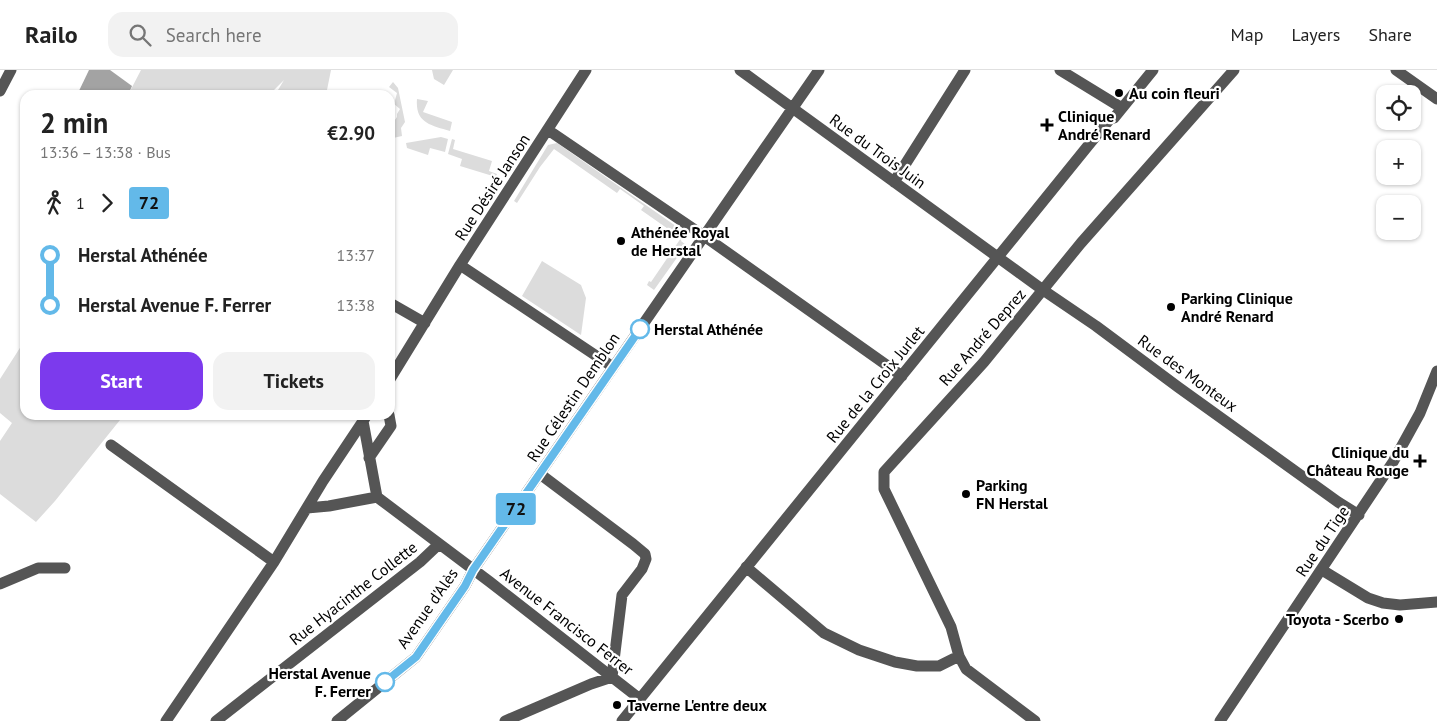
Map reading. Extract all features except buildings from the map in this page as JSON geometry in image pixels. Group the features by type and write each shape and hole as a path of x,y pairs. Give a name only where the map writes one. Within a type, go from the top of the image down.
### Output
{"street":[{"path":"0,91 11,70"},
{"name":"Rue Désiré Janson","path":"395,371 460,265 586,70"},
{"name":"Rue du Trois Juin","path":"740,70 998,257"},
{"name":"Rue Célestin Demblon","path":"473,570 819,70"},
{"path":"894,182 964,70"},
{"path":"1060,70 1122,108"},
{"name":"Rue de la Croix Jurlet","path":"622,721 1110,119 1114,118 1153,70"},
{"name":"Rue André Deprez","path":"958,656 951,627 884,489 884,472 984,362 1081,243 1234,70"},
{"path":"1396,70 1437,99"},
{"path":"548,130 704,236 902,376"},
{"name":"Rue des Monteux","path":"998,257 1338,502 1359,515"},
{"path":"460,265 614,367"},
{"path":"395,305 425,323"},
{"name":"Rue du Tige","path":"1220,721 1393,462 1420,414 1437,371"},
{"path":"166,721 274,562 364,420"},
{"path":"307,508 377,497 369,458 365,420"},
{"path":"369,458 391,426 390,420"},
{"path":"111,445 274,562"},
{"path":"505,721 591,684 612,677 622,595 642,569 646,560 645,554 540,474"},
{"name":"Avenue Francisco Ferrer","path":"377,497 640,699"},
{"name":"Rue Hyacinthe Collette","path":"216,721 420,562 439,544"},
{"path":"0,584 38,568 65,568"},
{"path":"746,568 824,633 859,650 895,662 916,666 939,666 958,656 966,669 1035,721"},
{"name":"Avenue d'Alès","path":"337,721 416,657 465,586 473,570"},
{"path":"1322,570 1368,598 1383,603 1400,605 1437,602"}],"shaded area":[{"path":"89,70 110,70 132,86 130,90 79,90"},
{"path":"141,70 331,70 327,90 278,90 284,80 274,90 131,90"},
{"path":"432,70 453,70 444,85 434,79"},
{"path":"393,82 398,88 405,122 401,128 402,136 395,138 395,120 400,109 395,105 397,93 389,87"},
{"path":"417,99 428,101 423,112 452,122 450,131 426,122 419,113"},
{"path":"441,137 448,139 445,152 430,148 428,155 407,148 406,143"},
{"path":"452,139 455,140 453,149 492,161 489,171 497,174 496,177 460,166 462,159 448,154"},
{"path":"557,143 683,231 679,236 682,238 681,241 686,245 654,290 647,285 649,281 651,282 681,238 641,210 644,206 620,189 617,193 554,149 517,203 514,201 548,145"},
{"path":"542,261 581,285 586,298 581,335 522,296"},
{"path":"20,348 20,420 120,420 36,522 0,494 0,441 12,423 0,413 0,379"}],"bus line":[{"name":"72","path":"385,682 416,657 465,586 473,570 640,329"}],"place":[{"name":"Au coin fleuri","path":"1119,93"},
{"name":"Clinique André Renard","path":"1047,125"},
{"name":"Athénée Royal de Herstal","path":"621,241"},
{"name":"Parking Clinique André Renard","path":"1171,307"},
{"name":"Herstal Athénée","path":"640,329"},
{"name":"Clinique du Château Rouge","path":"1420,461"},
{"name":"Parking FN Herstal","path":"966,494"},
{"name":"Toyota - Scerbo","path":"1399,619"},
{"name":"Herstal Avenue F. Ferrer","path":"385,682"},
{"name":"Taverne L'entre deux","path":"617,705"}]}
